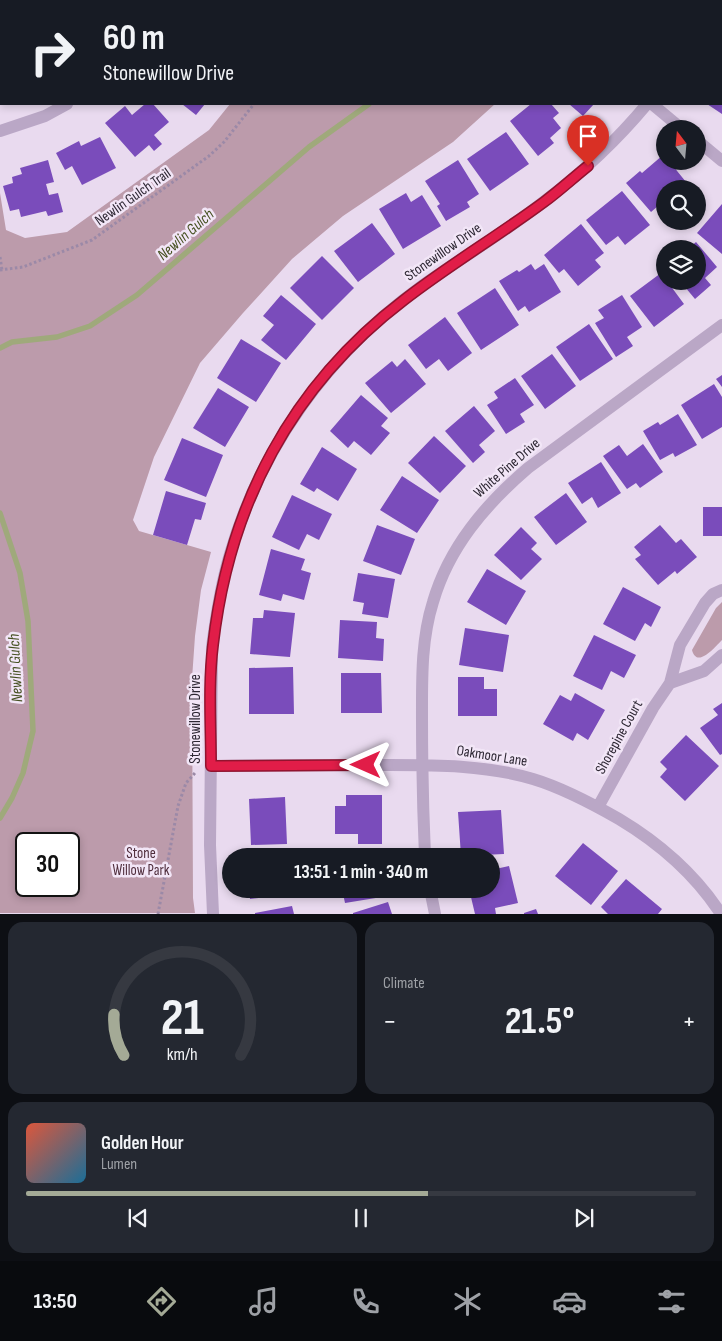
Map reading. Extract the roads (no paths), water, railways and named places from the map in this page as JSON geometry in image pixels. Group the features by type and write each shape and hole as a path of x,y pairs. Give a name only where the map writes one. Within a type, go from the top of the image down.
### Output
{"street":[{"path":"0,131 45,116 65,105"},
{"name":"Stonewillow Drive","path":"213,914 210,846 212,647 229,556 245,508 258,480 290,423 321,380 347,351 375,324 419,288 559,191 602,154 646,105"},
{"path":"653,105 671,120"},
{"path":"706,148 722,161"},
{"name":"White Pine Drive","path":"425,848 422,669 428,622 433,601 443,576 467,532 502,490 528,468 722,326"},
{"name":"Shorepine Court","path":"598,807 653,708 670,683 684,638 705,603 713,594 722,590"},
{"path":"670,683 704,671 722,655"},
{"name":"Oakmoor Lane","path":"211,766 422,765 477,768 532,779 556,787 598,807 635,829 678,862 696,881 721,914"},
{"path":"432,898 435,914"}],"waterway":[{"name":"Newlin Gulch","path":"0,348 12,342 57,337 90,326 137,295 309,147 368,105"},
{"name":"Newlin Gulch","path":"0,513 20,573 28,621 33,731 23,773 12,798 0,818"}],"park label":[{"name":"Stone Willow Park","path":"141,862"}]}
